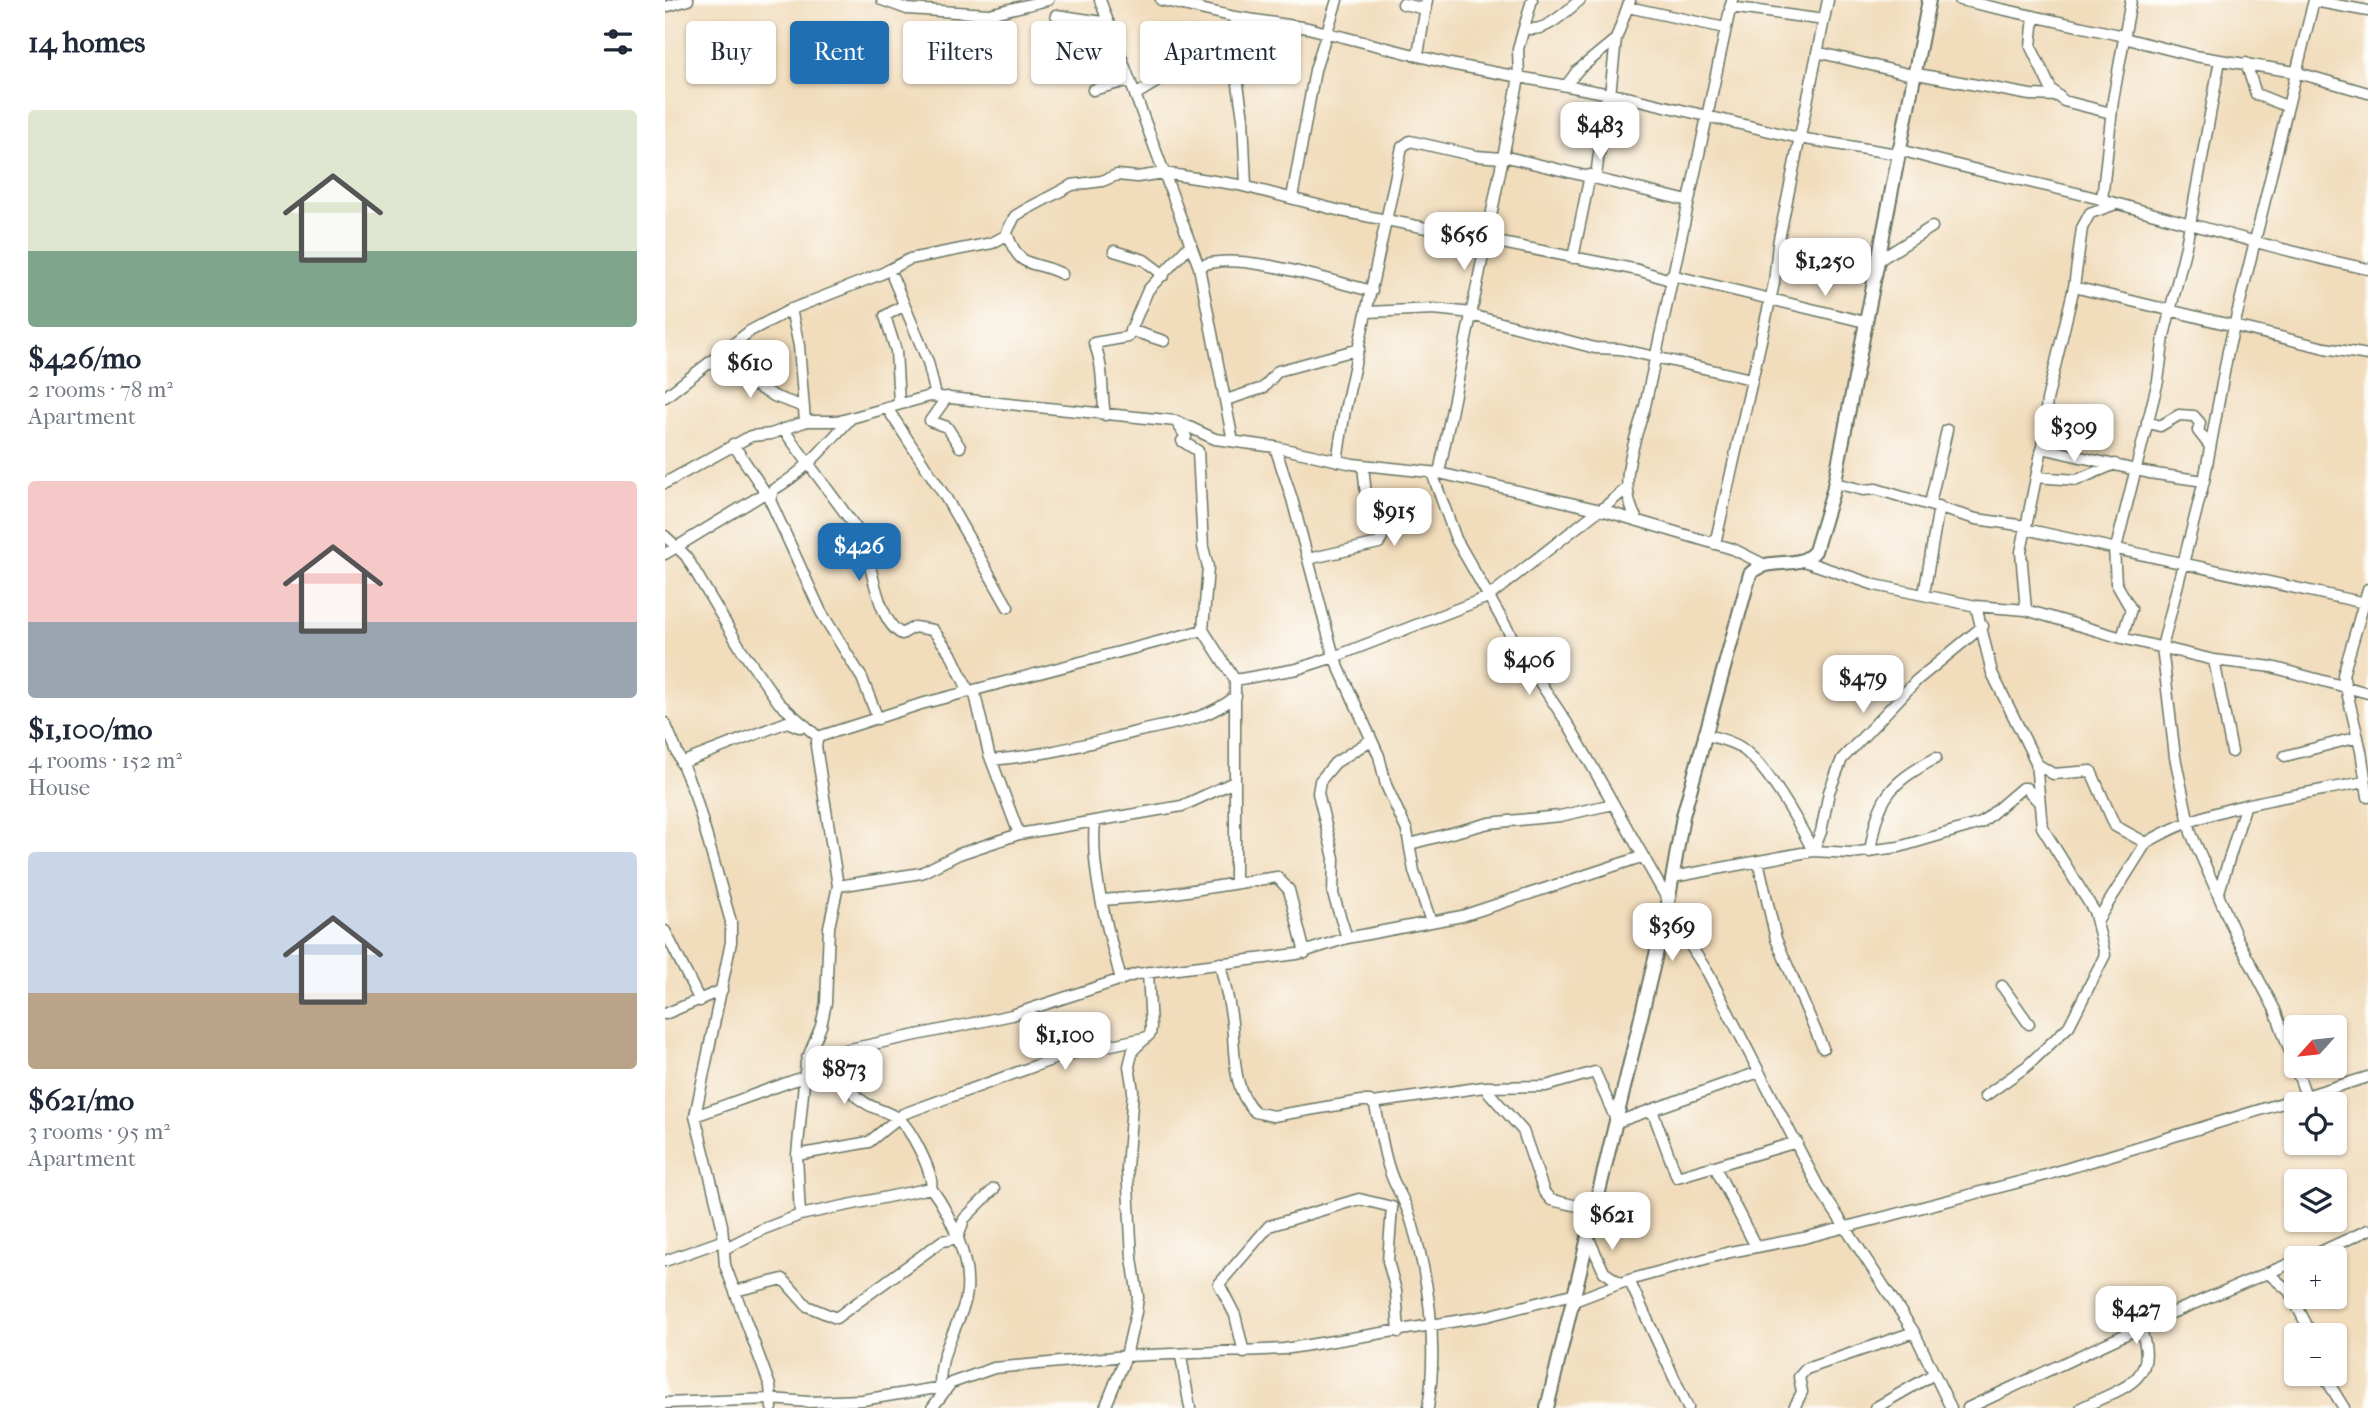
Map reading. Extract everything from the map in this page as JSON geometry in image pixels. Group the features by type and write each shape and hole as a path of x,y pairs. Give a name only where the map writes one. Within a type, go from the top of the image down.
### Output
{"street":[{"path":"665,7 688,0"},
{"path":"882,0 907,9 989,13 1048,0"},
{"path":"1100,0 1107,21"},
{"path":"1161,0 1235,17 1329,33 1519,78 1609,94 1799,138 1898,151 2102,200 2256,243 2368,269"},
{"path":"1292,198 1315,70 1329,33 1337,0"},
{"path":"1532,0 1518,48 1519,78 1436,473 1456,539 1543,691 1571,729 1708,973 1818,1186 1914,1332 1951,1408"},
{"path":"1526,28 1532,30 1549,25 1580,0"},
{"path":"1715,544 1769,300 1828,0"},
{"path":"1804,561 1815,551 1835,483 1912,74 1929,0"},
{"path":"1960,0 2220,60 2295,72 2368,93"},
{"path":"2102,200 2111,113 2131,0"},
{"path":"2305,1092 2275,1010 2218,895 2189,824 2175,757 2162,647 2204,481 2209,445 2286,106 2314,1 2368,11"},
{"path":"1403,4 1426,4 1418,55"},
{"path":"1573,258 1593,176 1609,94 1616,39 1629,4 1725,28"},
{"path":"1638,521 1630,506 1627,472 1731,4 1823,20"},
{"path":"1056,15 1095,21"},
{"path":"2034,16 2031,47 2047,83 2057,96"},
{"path":"1235,17 1235,21"},
{"path":"1566,86 1577,71 1616,39"},
{"path":"1817,52 1912,74 2030,95 2057,96 2111,113"},
{"path":"2122,638 2131,608 2116,583 2115,548 2147,422 2190,224 2220,60"},
{"path":"2246,63 2256,94 2286,106"},
{"path":"1126,70 1199,267 1233,440"},
{"path":"1093,89 1130,80"},
{"path":"1135,95 1154,84"},
{"path":"1238,84 1243,118 1246,187"},
{"path":"1337,461 1345,410 1386,219 1406,142 1502,157 1593,176 1688,201"},
{"path":"665,397 750,331 791,309 881,274 910,259 992,243 1007,234 1015,216 1072,185 1102,181 1117,175 1137,177 1164,173 1246,187 1341,211 1638,270 1865,322"},
{"path":"2026,610 2021,564 2026,527 2042,448 2045,414 2074,287 2086,219 2098,208 2114,205"},
{"path":"1876,262 1932,227"},
{"path":"1007,234 1015,254 1022,260 1062,274"},
{"path":"1105,415 1100,388 1101,358 1094,343 1128,337 1148,290 1191,244"},
{"path":"1114,251 1145,260 1164,275"},
{"path":"1199,267 1209,261 1236,260 1372,291"},
{"path":"893,278 928,362 936,396"},
{"path":"2074,287 2325,348 2368,355"},
{"path":"899,403 896,351 885,316 904,305"},
{"path":"791,309 799,346 804,422"},
{"path":"1368,312 1434,309 1471,314 1595,348 1621,349 1654,359 1751,379"},
{"path":"1131,330 1164,341"},
{"path":"1226,400 1263,388 1278,371 1359,349"},
{"path":"710,362 776,397 804,407"},
{"path":"665,484 751,436 804,422 851,418 899,403 936,396 1176,421 1215,439 1275,447 1337,461 1436,473 1600,510 1715,544 1763,564 1804,561 1875,585 1976,607 2026,610 2122,638 2214,660 2272,667 2368,693"},
{"path":"947,397 930,421 947,427 960,447"},
{"path":"887,408 946,498 1008,607"},
{"path":"2045,414 2070,415 2083,412"},
{"path":"2147,422 2159,426 2179,415 2194,416 2200,423 2198,431 2209,445"},
{"path":"665,554 768,499 773,490 793,479 810,463 851,418"},
{"path":"1176,421 1186,437 1182,441 1198,451 1203,547 1208,567 1203,630 1235,680 1235,882"},
{"path":"783,429 859,532 868,550 886,614 896,630 902,634 914,628 933,630 951,654 971,691 991,760 1020,834"},
{"path":"1924,594 1947,430"},
{"path":"733,444 768,499 807,584 862,678 878,719"},
{"path":"1275,447 1334,657 1371,740 1410,844 1414,871 1431,922"},
{"path":"2042,448 2134,469 2204,481"},
{"path":"2036,477 2077,480 2116,463"},
{"path":"1308,559 1379,543 1383,535 1380,523 1367,506 1363,465"},
{"path":"1835,483 1863,490 1876,489 1935,503 1976,519 2026,527 2366,602"},
{"path":"1235,680 1297,669 1334,657 1488,597 1627,488"},
{"path":"665,536 678,547 779,703 818,737"},
{"path":"1547,1408 1668,905 1683,816 1749,574 1763,564"},
{"path":"2368,589 2344,665 2345,687 2358,737 2368,797"},
{"path":"1976,607 1983,626 1992,673 2037,764 2042,827 2097,920 2104,945 2104,963 2069,1026 2027,1066 1985,1096"},
{"path":"1812,850 1821,832 1829,792 1842,759 1917,680 1983,626"},
{"path":"818,737 971,691 1203,630"},
{"path":"2214,660 2232,752"},
{"path":"991,760 1076,749 1169,726 1219,710 1236,696"},
{"path":"681,763 787,722 799,727 806,726"},
{"path":"665,723 695,795 731,922 731,942 695,1115 724,1245 725,1265 762,1363 772,1403"},
{"path":"1704,734 1730,742 1745,751 1781,798 1812,850"},
{"path":"800,1215 797,1155 807,1058 821,1026 826,1003 829,927 838,886 816,746 818,737"},
{"path":"2285,756 2358,737"},
{"path":"1347,938 1333,894 1334,858 1318,793 1320,781 1335,763 1371,740"},
{"path":"1870,852 1878,811 1891,786 1936,758"},
{"path":"2037,764 2053,774 2091,771 2115,826 2146,843"},
{"path":"838,886 921,873 970,850 1020,834 1182,806 1234,782"},
{"path":"2097,920 2146,843 2189,824 2245,807 2364,782"},
{"path":"1673,877 1812,850 1870,852 1972,827 1986,819 2022,788 2026,788 2038,801"},
{"path":"1410,844 1489,822 1560,816 1613,804"},
{"path":"2218,895 2245,807"},
{"path":"1095,821 1093,839 1102,900 1121,980"},
{"path":"807,1058 1011,1014 1148,972 1305,953 1347,938 1370,936 1462,916 1641,857"},
{"path":"1758,861 1776,939 1805,1014 1823,1048"},
{"path":"1102,900 1155,896 1268,877 1283,880 1294,905 1305,953"},
{"path":"665,931 699,1001"},
{"path":"1220,963 1232,1022 1235,1068 1255,1112 1273,1116 1343,1103 1373,1103 1484,1087 1546,1086 1595,1072 1617,1122"},
{"path":"1105,1408 1126,1356 1138,1297 1132,1258 1127,1168 1133,1091 1129,1066 1133,1050 1151,1028 1148,972"},
{"path":"2002,986 2029,1024"},
{"path":"665,1014 722,990"},
{"path":"797,1155 869,1142 897,1117 1065,1055 1144,1038"},
{"path":"826,1054 854,1095 897,1117 910,1131 931,1175 931,1188 963,1251 967,1281 965,1302 940,1360 943,1387 932,1408"},
{"path":"1617,1122 1759,1072"},
{"path":"695,1115 806,1076"},
{"path":"2319,1092 2368,1077"},
{"path":"1484,1087 1523,1131 1544,1192 1551,1200 1596,1210"},
{"path":"1373,1103 1395,1184 1403,1195 1413,1225 1433,1325 1434,1363 1428,1408"},
{"path":"665,1403 862,1400 943,1387 960,1378 994,1368 1126,1356 1244,1353 1399,1332 1487,1316 1575,1297 1756,1247 1804,1238 1842,1225 2046,1175 2284,1103"},
{"path":"1652,1110 1677,1177 1797,1142"},
{"path":"1715,1167 1756,1247"},
{"path":"665,1261 724,1245 800,1215 931,1188"},
{"path":"958,1238 964,1219 994,1189"},
{"path":"1244,1353 1235,1315 1219,1284 1269,1226 1359,1199 1392,1207 1388,1261 1396,1291 1399,1332"},
{"path":"2333,1246 2368,1230"},
{"path":"735,1291 783,1279 807,1306 836,1318 943,1241 958,1238"},
{"path":"1589,1239 1604,1272 1624,1282 1688,1408"},
{"path":"1968,1408 2140,1328 2284,1267"},
{"path":"2269,1274 2289,1291 2306,1323"},
{"path":"2081,1408 2130,1387 2136,1380 2147,1349 2140,1328"},
{"path":"1810,1407 1801,1397 1799,1377 1806,1370 1914,1332"},
{"path":"1181,1356 1190,1408"},
{"path":"1875,1408 1934,1374"},
{"path":"2330,1386 2344,1408"},
{"path":"1794,1408 1801,1397"}]}
